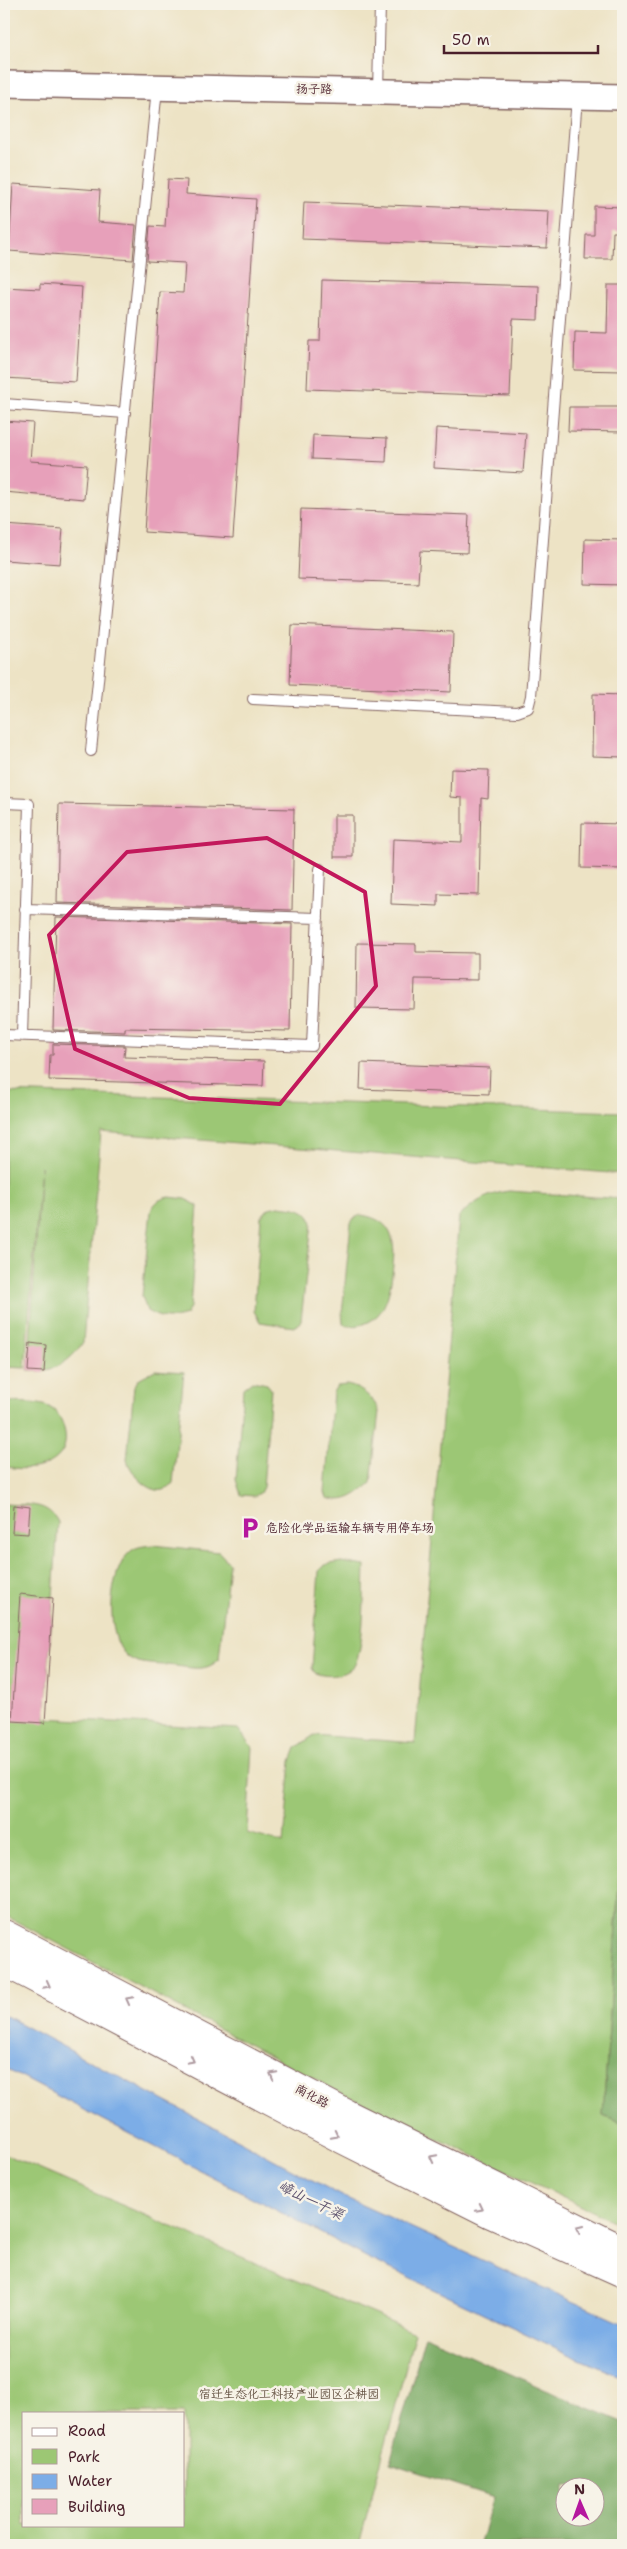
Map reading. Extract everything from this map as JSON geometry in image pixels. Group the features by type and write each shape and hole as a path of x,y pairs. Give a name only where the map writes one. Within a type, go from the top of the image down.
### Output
{"main road":[{"name":"南化路","path":"4,1934 355,2118 623,2250"},
{"name":"南化路","path":"4,1962 491,2214 623,2273"}],"street":[{"name":"扬子路","path":"4,84 623,97"}],"lane":[{"path":"378,91 380,4"},
{"path":"91,752 157,87"},
{"path":"253,699 517,712 528,708 531,696 578,96"},
{"path":"4,404 125,414"},
{"path":"4,803 29,804 22,1036"},
{"path":"4,1035 312,1046 320,869"},
{"path":"26,909 318,918"}],"highlighted area":[{"path":"267,838 365,892 376,986 280,1104 189,1098 75,1049 49,935 127,852"}],"green space":[{"path":"4,1092 623,1112 623,1174 101,1132 83,1342 72,1356 60,1365 45,1370 28,1371 41,1166 25,1368 4,1367"},
{"path":"509,1191 623,1199 623,1824 603,2116 623,2124 623,2226 335,2090 4,1915 4,1504 35,1505 41,1507 48,1510 58,1522 45,1718 238,1729 252,1747 247,1833 284,1843 291,1761 296,1748 314,1735 415,1743 459,1216 482,1199"},
{"path":"169,1197 186,1199 198,1206 190,1307 186,1315 175,1318 156,1316 147,1311 142,1296 151,1211 158,1201"},
{"path":"279,1206 303,1211 312,1223 301,1320 294,1327 260,1322 254,1311 261,1217 269,1208"},
{"path":"361,1215 381,1222 391,1236 394,1253 391,1284 385,1303 376,1317 359,1325 348,1326 343,1323 342,1314 351,1223 354,1218"},
{"path":"155,1370 184,1372 173,1483 167,1489 160,1490 153,1489 139,1479 127,1460 134,1386 140,1378"},
{"path":"252,1381 267,1384 271,1389 263,1487 260,1493 254,1496 241,1495 236,1480 243,1388"},
{"path":"347,1385 357,1388 366,1394 379,1411 371,1483 351,1497 334,1500 327,1498 325,1492 333,1392 337,1386"},
{"path":"11,1402 40,1404 49,1407 57,1413 64,1428 65,1441 63,1451 57,1458 48,1464 26,1469 4,1466 4,1405"},
{"path":"153,1545 219,1552 229,1563 219,1659 210,1666 194,1668 138,1662 128,1657 120,1648 112,1620 112,1604 117,1572 123,1560 133,1549"},
{"path":"341,1562 365,1566 362,1632 358,1657 354,1665 341,1674 325,1675 315,1673 312,1668 319,1571 324,1565"},
{"path":"623,1824 623,2124 603,2116"},
{"name":"宿迁生态化工科技产业园区企耕园","path":"4,2154 415,2332 359,2545 4,2545"},
{"path":"425,2335 557,2395 623,2422 623,2545 479,2545 494,2497 390,2463"}],"water":[{"name":"嶂山一干渠","path":"4,2015 344,2197 623,2324 623,2377 577,2358 368,2258 4,2068"}],"building":[{"path":"168,179 187,180 186,194 256,199 233,538 144,532 160,292 183,293 185,263 147,261 150,226 165,227"},
{"path":"13,184 100,190 98,222 136,225 133,260 9,251"},
{"path":"304,202 549,211 547,248 302,239"},
{"path":"594,206 623,207 623,232 613,232 612,259 585,259 586,235 594,235"},
{"path":"322,280 539,286 538,320 513,319 510,396 307,389 309,341 320,341"},
{"path":"40,284 82,287 76,382 4,378 4,287 40,289"},
{"path":"608,285 623,285 623,371 574,370 575,332 607,333"},
{"path":"569,407 623,407 623,432 568,431"},
{"path":"4,421 33,423 30,461 87,465 84,499 4,492"},
{"path":"436,428 526,433 523,473 434,468"},
{"path":"313,435 387,438 386,462 312,459"},
{"path":"301,509 469,515 467,553 420,551 418,583 298,579"},
{"path":"4,525 63,529 60,564 4,560"},
{"path":"585,539 623,540 623,585 584,584"},
{"path":"292,625 453,632 451,692 290,685"},
{"path":"593,694 623,695 623,757 592,756"},
{"path":"451,769 489,770 488,799 481,798 479,895 438,894 438,906 391,904 393,839 462,842 462,798 450,797"},
{"path":"59,804 294,809 292,910 57,903"},
{"path":"334,815 353,815 353,857 334,857"},
{"path":"582,823 623,824 623,869 581,868"},
{"path":"56,917 292,924 290,1031 125,1028 125,1032 53,1030"},
{"path":"357,943 416,944 416,952 478,953 478,980 415,979 414,1009 356,1008"},
{"path":"53,1044 125,1046 124,1057 264,1061 263,1086 49,1080 50,1055 53,1055"},
{"path":"361,1063 490,1068 489,1094 360,1089"},
{"path":"30,1343 46,1345 44,1372 28,1371"},
{"path":"14,1505 30,1507 28,1534 12,1533"},
{"path":"20,1594 53,1598 45,1723 12,1721"}],"place":[{"name":"危险化学品运输车辆专用停车场","path":"250,1528"}]}
